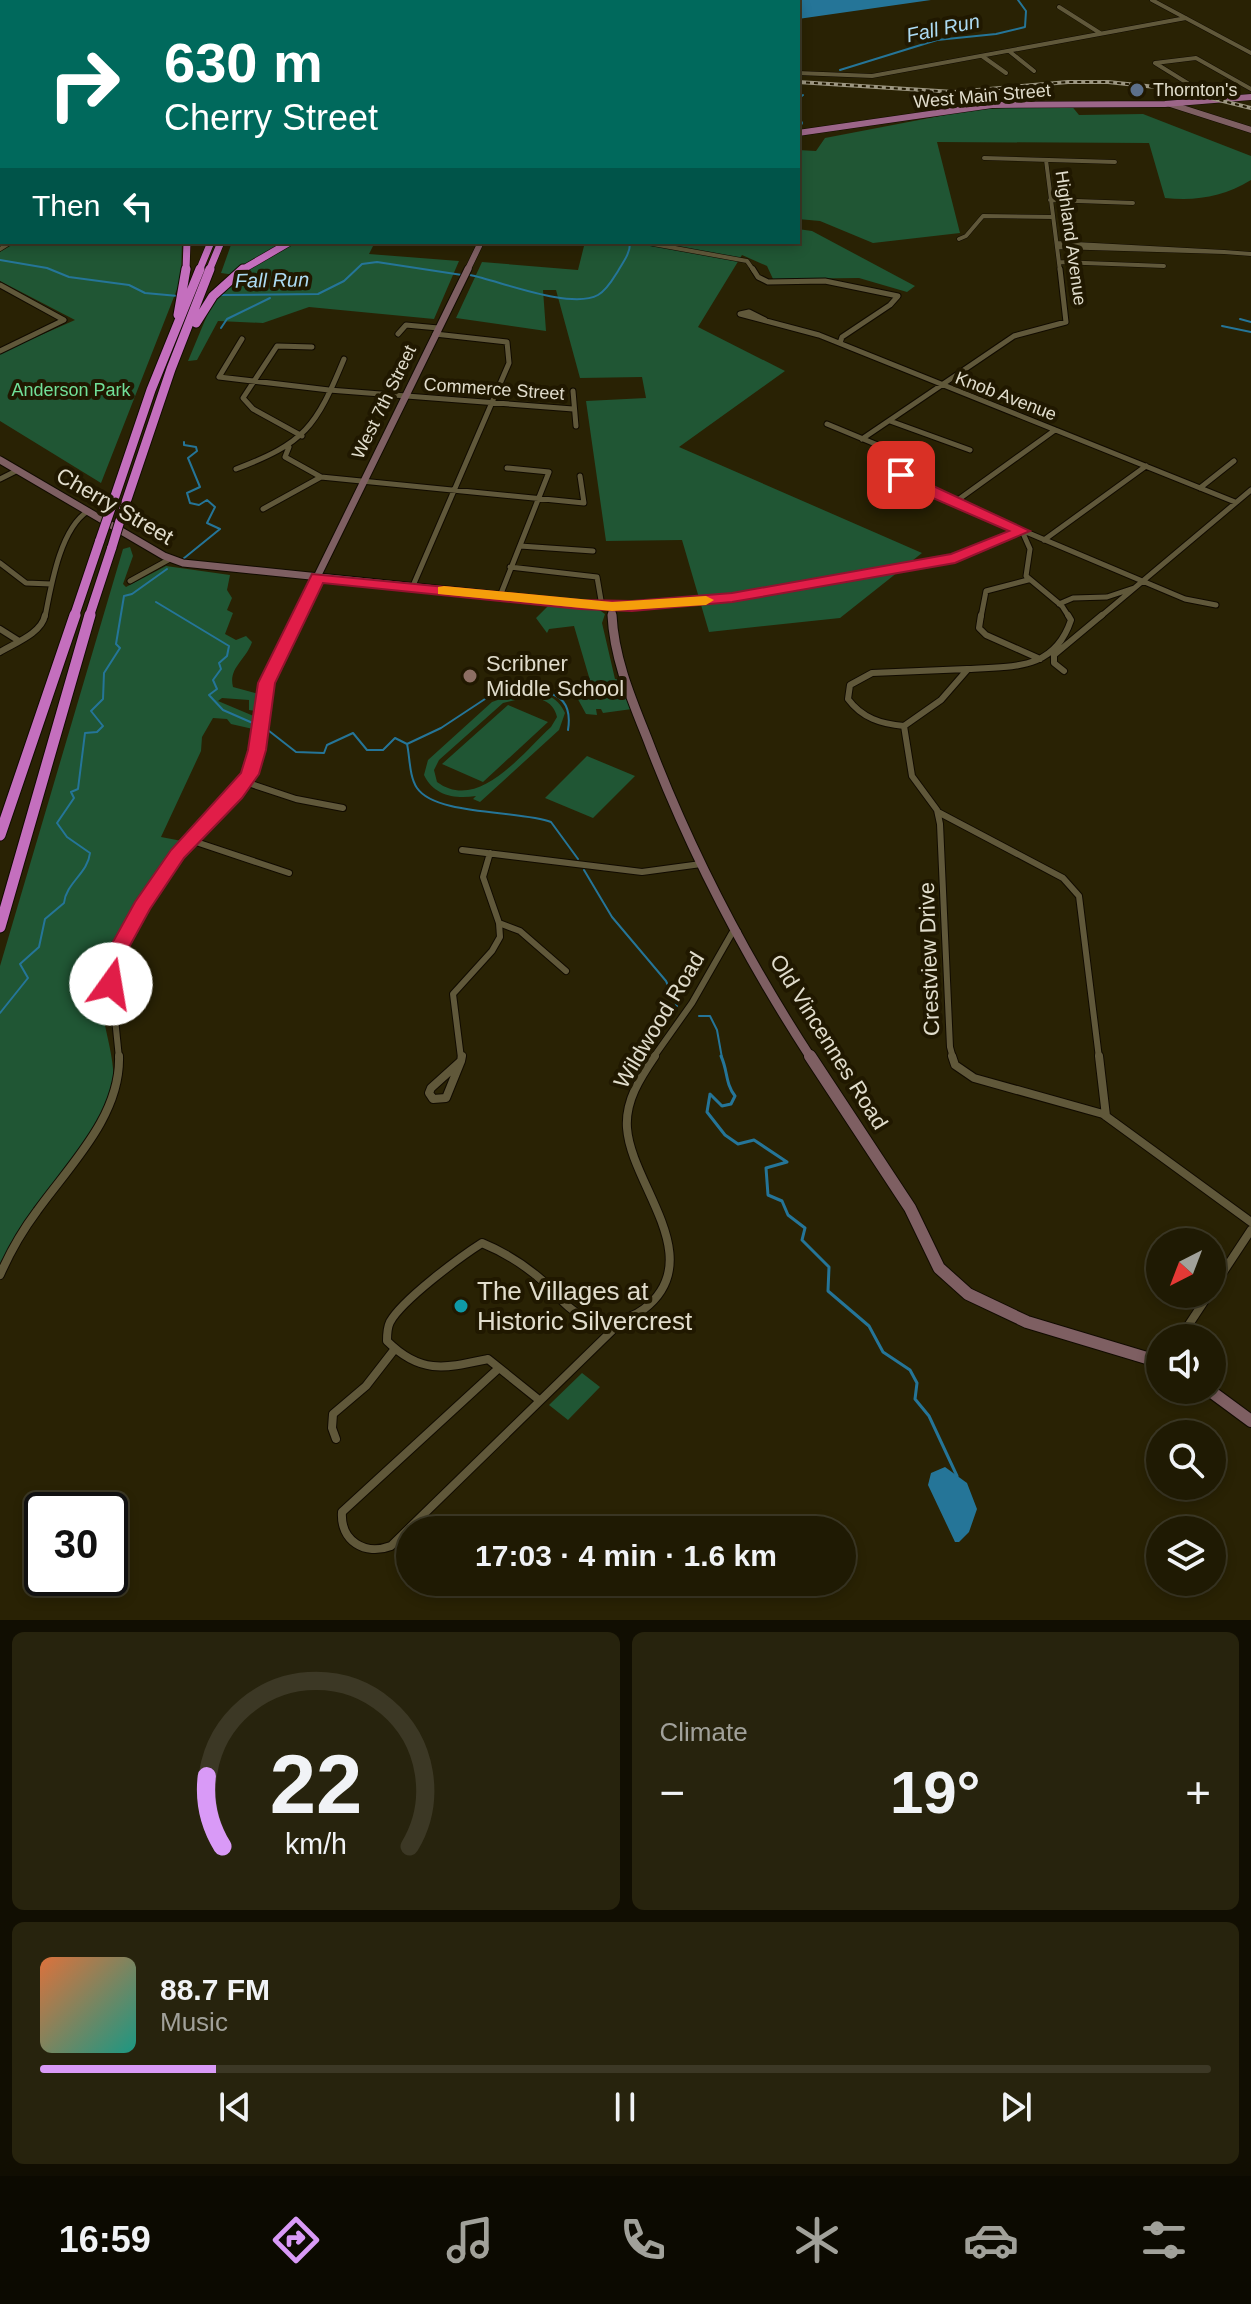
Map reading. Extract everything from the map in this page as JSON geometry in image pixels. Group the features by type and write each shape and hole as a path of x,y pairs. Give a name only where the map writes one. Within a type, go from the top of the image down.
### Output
{"highway":[{"path":"173,339 186,276 187,244"},
{"path":"0,835 151,390 210,244"},
{"path":"187,306 219,244"},
{"path":"0,927 81,642 122,514 171,369 219,244"},
{"path":"171,369 214,292 244,268 286,244"}],"main road":[{"name":"West Main Street","path":"800,133 992,105 1170,104 1251,97"},
{"path":"1132,103 1186,111"}],"street":[{"path":"1152,0 1251,53"},
{"path":"1059,7 1101,33"},
{"path":"800,73 872,76 1186,18"},
{"path":"1044,38 1053,43"},
{"path":"1009,51 1034,71"},
{"path":"982,56 1006,73"},
{"path":"1189,84 1155,63 1196,58 1251,89"},
{"path":"804,73 808,65"},
{"path":"1170,104 1251,130"},
{"path":"984,158 1115,162"},
{"name":"Highland Avenue","path":"862,439 1014,336 1066,322 1046,160"},
{"path":"1050,200 1133,203"},
{"path":"959,239 966,236 983,216 1053,217"},
{"name":"West 7th Street","path":"317,577 480,244"},
{"path":"653,244 747,261 752,264 758,277 768,282 839,282 879,289 898,297 842,337 840,344"},
{"path":"1057,245 1251,254"},
{"path":"1059,262 1164,266"},
{"path":"0,285 61,316 64,321 0,351"},
{"name":"Knob Avenue","path":"765,320 800,328 1235,502"},
{"path":"398,334 406,325 508,343 509,363 412,588"},
{"name":"Commerce Street","path":"242,339 219,377 329,390 573,409"},
{"path":"302,436 245,403 244,394 277,346 312,347"},
{"path":"236,469 289,447 302,436 344,359"},
{"path":"573,391 576,426"},
{"path":"890,421 970,450"},
{"path":"827,424 901,456 901,475 905,480 1140,584 1216,605"},
{"path":"955,502 1055,430"},
{"path":"289,447 285,457 321,477 364,483 584,503 580,476"},
{"name":"Cherry Street","path":"0,460 170,559 190,565 607,606 732,598 955,558 1022,531"},
{"path":"1200,488 1234,461"},
{"path":"1044,540 1146,466"},
{"path":"500,596 549,472 507,468"},
{"path":"0,479 18,470"},
{"path":"263,509 321,477"},
{"path":"1064,671 1054,663 1054,655 1251,490"},
{"path":"0,652 44,622 55,565 80,516 88,511"},
{"path":"968,669 941,700 904,726 873,720 850,702 847,693 850,685 866,675 968,669 1020,667 1040,659 1071,629 1070,617 1059,604 1028,580 1025,569 1030,549 1022,531"},
{"path":"520,546 593,551"},
{"path":"130,581 170,559"},
{"path":"0,563 26,583 51,584"},
{"path":"510,567 597,577 607,606"},
{"path":"0,1275 15,1241 86,1144 110,1102 122,1063 111,993 118,949 142,907 190,840 245,782 256,759 266,683 317,577"},
{"path":"1028,580 986,591 979,628 986,635 1040,659"},
{"path":"1038,588 1073,598 1101,599 1140,584"},
{"path":"1059,604 1073,598"},
{"name":"Old Vincennes Road","path":"607,606 624,679 669,796 701,864 793,1030 910,1208 933,1257 947,1277 981,1301 1027,1322 1146,1358"},
{"path":"0,629 19,641"},
{"path":"904,726 912,776 938,812 1063,878 1079,896 1106,1116"},
{"path":"245,782 296,799 343,808"},
{"name":"Crestview Drive","path":"938,812 950,1047 955,1065 974,1078 1080,1106 1106,1116 1251,1222"},
{"path":"190,840 289,873"},
{"path":"462,850 654,873 701,864"},
{"path":"462,1060 431,1088 429,1093 433,1099 442,1100 448,1095 460,1071 462,1060 453,994 496,946 500,937 499,923 483,877 490,853"},
{"path":"499,923 520,931 566,971"},
{"name":"Wildwood Road","path":"499,1368 342,1512 340,1520 345,1535 362,1549 376,1551 391,1546 625,1318 640,1312 654,1300 668,1262 662,1217 629,1144 626,1121 628,1104 635,1088 688,1010 732,933 738,932"},
{"path":"1226,1268 1251,1230"},
{"path":"539,1400 488,1359 441,1369 394,1350 387,1335 391,1319 479,1244 492,1247 540,1279 567,1308 585,1317 611,1321 625,1318"},
{"path":"336,1439 332,1428 333,1414 366,1386 394,1350"},
{"path":"1226,1403 1251,1421"}],"green space":[{"path":"1070,104 1079,115 1143,114 1251,156 1251,180 1210,196 1165,198 1149,143 937,142 960,233 873,243 820,221 800,219 800,150 816,151 825,138 971,110"},
{"path":"800,229 812,231 915,286 907,292 859,278 773,279 767,266 742,255 698,327 785,371 679,447 922,553 840,618 709,632 682,540 606,541 586,401 646,398 642,377 580,378 556,290 543,290 546,331 456,318 482,262 578,270 584,244 800,244"},
{"name":"Anderson Park","path":"14,244 182,244 181,279 101,483 0,421 0,353 75,320 0,281 0,252"},
{"path":"231,244 374,244 369,254 459,261 434,319 309,307 263,323 218,321 197,360 188,361 213,301 242,276 221,273"},
{"path":"130,547 133,556 123,584 126,587 166,566 230,575 227,590 232,598 227,610 233,613 225,634 236,640 246,636 252,642 235,669 233,687 259,694 256,711 249,710 249,700 222,698 218,701 256,717 253,729 231,724 227,719 213,718 202,737 201,751 161,837 182,841 118,934 103,976 102,1007 113,1071 111,1092 87,1138 25,1221 0,1267 0,966 123,549"},
{"path":"549,605 598,609 605,614 602,623 615,679 618,679 632,709 603,713 601,709 596,709 597,715 586,714 574,692 555,683 557,680 562,684 589,681 589,677 574,626 549,629 547,633 536,618"},
{"path":"520,692 534,692 552,698 565,713 559,730 480,802 473,799 476,796 460,797 439,792 424,775 428,760 492,702","holes":["528,697 550,704 557,717 514,764 484,785 469,790 453,790 437,782 434,770 439,760 503,703"]},
{"path":"508,705 548,722 483,782 442,764"},
{"path":"587,756 635,776 593,818 545,798"},
{"path":"582,1373 600,1387 568,1420 549,1405"}],"water":[{"path":"800,0 931,0 800,19"},
{"path":"945,1467 967,1483 977,1509 969,1532 959,1542 955,1542 928,1485 931,1473"}],"waterway":[{"name":"Fall Run","path":"840,70 937,40 996,34 1025,27 1026,11 1018,0"},
{"name":"Fall Run","path":"800,119 800,127"},
{"name":"Fall Run","path":"470,275 554,297 586,299 598,295 610,284 626,258 630,244"},
{"name":"Fall Run","path":"0,260 47,268 69,277 129,285 145,293 178,296"},
{"name":"Fall Run","path":"219,295 318,294 344,281 362,264 377,262 462,275"},
{"path":"221,328 227,319 270,298"},
{"path":"1240,319 1251,322"},
{"path":"1222,326 1251,332"},
{"path":"183,559 220,529 207,523 215,507 207,500 199,505 190,503 187,493 200,487 188,458 197,451 196,447 184,445 184,442"},
{"path":"0,1013 28,978 20,964 39,947 45,919 64,903 88,860 90,853 67,837 57,823 74,798 71,792 78,789 85,733 97,732 103,726 91,711 103,699 104,673 120,648 116,644 124,596 132,594 167,569"},
{"path":"156,602 229,646 227,656 219,663 221,669 213,680 217,689 209,695 223,710 255,724"},
{"path":"491,698 532,691 556,696 564,703 568,714 568,730"},
{"path":"407,744 441,728 485,699"},
{"path":"264,727 296,752 324,753 327,745 353,733 367,750 383,750 395,738 407,744"},
{"path":"407,744 414,783 427,797 460,808 551,822 578,859"},
{"path":"584,870 612,917 666,981 677,1006"},
{"path":"699,1016 710,1016 717,1030 722,1058"},
{"path":"721,1056 735,1096 731,1104 722,1106 710,1094 707,1112 725,1135 738,1144 754,1140 787,1162 766,1168 768,1195 782,1201 788,1215 805,1228 802,1240 829,1267 828,1291 869,1326 883,1352 910,1370 917,1383 915,1399 929,1416 957,1476"}],"railway":[{"path":"800,82 954,92 1068,82 1108,82 1175,89 1251,108"}],"slow traffic":[{"path":"444,590 612,607 706,600"}],"place":[{"name":"Thornton's","path":"1137,90"},
{"name":"Scribner Middle School","path":"470,676"},
{"name":"The Villages at Historic Silvercrest","path":"461,1306"}],"route":[{"path":"111,984 122,941 177,854 236,793 250,774 257,750 266,683 317,577 580,605 632,606 732,598 955,558 1022,531 917,486 901,475"}]}
